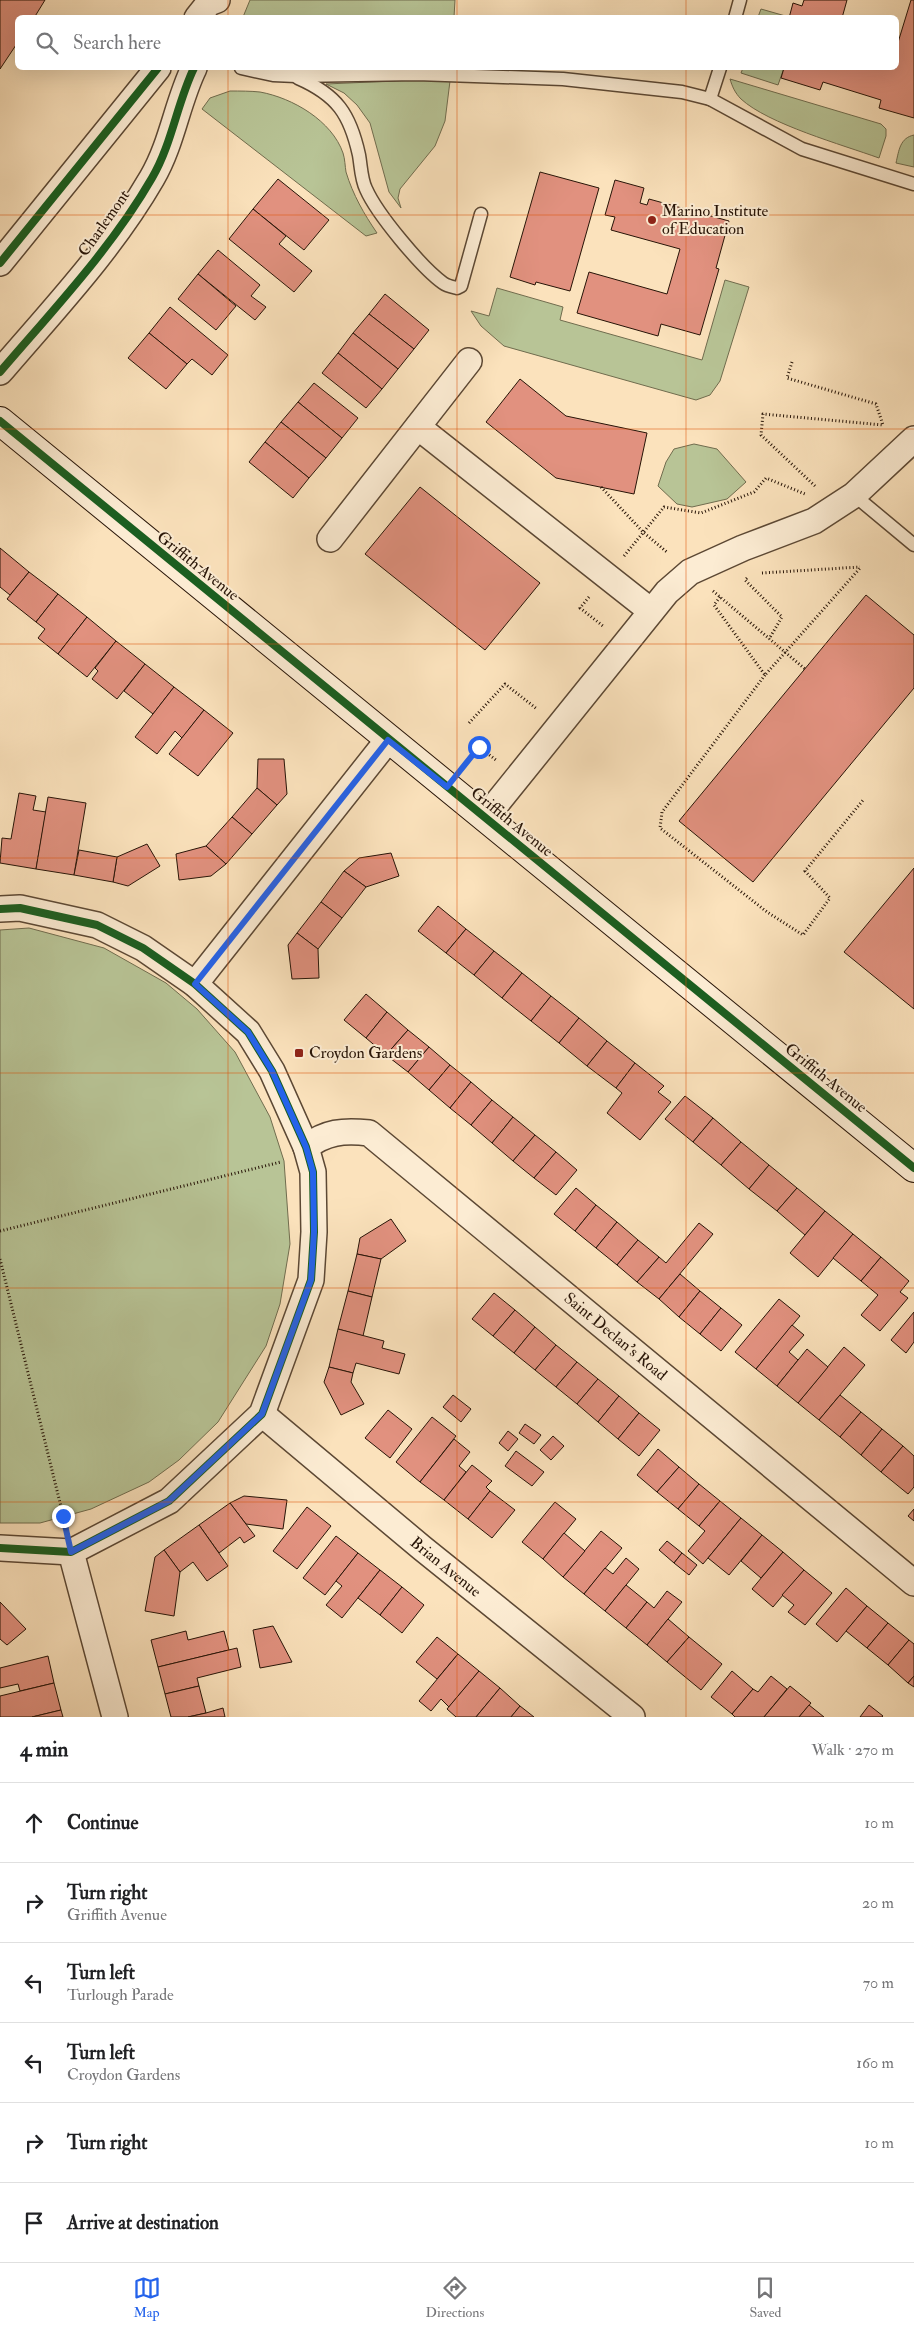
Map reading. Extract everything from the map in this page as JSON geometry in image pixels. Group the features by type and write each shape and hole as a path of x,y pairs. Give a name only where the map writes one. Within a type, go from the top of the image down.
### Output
{"main road":[{"name":"Griffith Avenue","path":"0,421 914,1168"}],"street":[{"path":"199,15 209,3 217,0"},
{"path":"224,15 227,0"},
{"path":"0,263 156,70"},
{"name":"Charlemont","path":"0,372 106,248 153,176 177,118 193,70"},
{"path":"330,539 469,361"},
{"path":"418,427 652,611"},
{"path":"485,818 667,592 690,572 743,548 814,521 854,495 914,439"},
{"path":"195,984 388,740"},
{"path":"0,909 20,908 97,925 143,948 195,984 248,1032 272,1071 306,1147 313,1172 314,1232 311,1280 262,1414 169,1501 71,1552 0,1548"},
{"name":"Saint Declan's Road","path":"306,1147 319,1137 347,1130 369,1133 914,1583"},
{"name":"Brian Avenue","path":"262,1414 422,1548 632,1717"},
{"path":"71,1552 115,1717"}],"lane":[{"path":"736,15 740,0"},
{"path":"250,70 274,75 296,76 417,74 563,79 682,92 710,99 802,149 914,184"},
{"path":"710,99 719,70"},
{"path":"296,76 315,85 333,98 345,112 352,128 365,188 387,224 444,283 457,288 461,286 481,214"},
{"path":"854,495 914,545"}],"path":[{"path":"792,362 787,378 876,404 883,425 763,414 761,435 817,488 817,493"},
{"path":"597,634 603,626 580,608 654,522 664,507 701,513 754,492 766,478 809,495"},
{"path":"754,573 861,567 766,675 662,812 660,828 767,912 803,935 830,898 805,871 864,799"},
{"path":"750,577 745,580 782,617 769,639"},
{"path":"720,598 714,605 766,675"},
{"path":"469,723 505,684 540,712"},
{"path":"447,787 479,747 518,778"},
{"path":"0,1231 284,1161 306,1147"},
{"path":"0,1259 71,1552"}],"green space":[{"path":"250,0 455,0 454,15 244,15"},
{"path":"761,9 782,15 759,15"},
{"path":"742,70 783,70 778,85 741,73"},
{"path":"730,79 881,124 886,129 886,136 879,158 807,133 769,117 741,99"},
{"path":"416,80 450,81 445,121 435,146 400,189 398,198 401,208 389,192 370,123 357,105 344,93 326,84"},
{"path":"230,91 260,92 273,95 298,106 321,121 338,141 352,189 377,233 366,236 202,109 210,98"},
{"path":"914,135 914,167 896,163 899,149 903,142"},
{"path":"725,280 749,287 720,381 710,395 696,400 504,346 481,326 471,311 489,316 497,288 563,307 560,320 702,360"},
{"path":"694,444 717,449 746,482 727,499 692,507 677,504 658,486 666,462 674,449"},
{"path":"29,928 104,948 166,983 197,1009 235,1052 270,1117 284,1161 290,1244 280,1304 266,1346 218,1422 179,1460 149,1482 91,1509 40,1523 0,1523 0,930"}],"building":[{"path":"0,0 45,0 36,15 15,15 15,46 0,69"},
{"path":"804,0 847,0 843,15 790,15 793,3 802,6"},
{"path":"911,0 914,0 914,118 879,108 881,100 823,82 820,90 781,78 783,70 899,70 899,39"},
{"path":"540,172 599,188 570,291 536,282 535,285 510,277"},
{"path":"278,179 329,220 304,250 253,209"},
{"path":"615,180 644,188 640,203 647,205 649,199 729,221 716,268 719,269 700,335 661,324 658,336 577,313 589,272 667,294 680,249 611,230 615,217 605,215"},
{"path":"253,209 286,236 279,244 312,271 294,292 229,239"},
{"path":"218,250 260,285 251,296 266,307 255,320 198,274"},
{"path":"198,274 236,306 216,330 178,299"},
{"path":"385,294 429,330 414,349 369,314"},
{"path":"170,307 228,355 212,375 192,359 187,364 149,333"},
{"path":"369,314 414,349 398,369 353,333"},
{"path":"149,333 187,364 166,389 128,358"},
{"path":"353,333 398,369 382,389 338,353"},
{"path":"338,353 382,389 366,408 322,373"},
{"path":"520,379 566,416 647,433 634,494 556,478 486,422"},
{"path":"314,383 358,418 342,438 298,402"},
{"path":"298,402 342,438 326,458 281,422"},
{"path":"281,422 326,458 309,478 265,442"},
{"path":"265,442 309,478 293,498 249,462"},
{"path":"420,487 540,583 485,650 365,554"},
{"path":"0,548 29,572 10,595 0,587"},
{"path":"29,572 58,594 36,622 7,599"},
{"path":"58,594 87,617 58,654 38,638 45,629 36,622"},
{"path":"866,595 914,635 914,688 753,882 679,821"},
{"path":"87,617 116,641 87,677 58,654"},
{"path":"116,641 145,664 117,699 92,679 98,671 95,668"},
{"path":"145,664 174,687 153,714 124,691"},
{"path":"174,687 204,710 182,738 175,731 157,754 135,737"},
{"path":"204,710 233,733 198,776 169,754"},
{"path":"258,759 284,759 287,794 277,805 257,788"},
{"path":"257,788 277,805 252,834 232,817"},
{"path":"19,793 36,796 33,810 46,812 36,869 0,863 2,838 11,839"},
{"path":"48,797 86,803 74,875 36,869"},
{"path":"232,817 252,834 226,864 206,846"},
{"path":"147,844 160,866 128,886 113,882 117,857"},
{"path":"206,846 226,864 211,876 179,880 176,854"},
{"path":"79,850 117,857 113,882 74,875"},
{"path":"391,853 399,876 366,887 344,871 359,858"},
{"path":"914,868 914,1009 844,952"},
{"path":"344,871 366,887 342,918 321,902"},
{"path":"321,902 342,918 318,949 297,933"},
{"path":"438,906 466,929 446,953 418,931"},
{"path":"466,929 494,951 474,975 446,953"},
{"path":"297,933 318,949 319,978 292,979 288,945"},
{"path":"494,951 522,973 502,998 474,975"},
{"path":"522,973 551,996 531,1021 502,998"},
{"path":"366,994 387,1012 366,1038 344,1020"},
{"path":"551,996 579,1018 559,1043 531,1021"},
{"path":"387,1012 408,1030 386,1055 366,1038"},
{"path":"579,1018 607,1041 587,1066 559,1043"},
{"path":"408,1030 429,1047 408,1072 386,1055"},
{"path":"607,1041 635,1063 616,1088 587,1066"},
{"path":"429,1047 450,1065 429,1090 408,1072"},
{"path":"635,1063 664,1086 658,1092 671,1102 640,1140 607,1113 622,1093 616,1088"},
{"path":"450,1065 471,1082 450,1108 429,1090"},
{"path":"471,1082 492,1100 471,1125 450,1108"},
{"path":"685,1096 713,1118 693,1142 665,1119"},
{"path":"492,1100 513,1117 492,1143 471,1125"},
{"path":"513,1117 535,1135 513,1161 492,1143"},
{"path":"713,1118 741,1142 721,1165 693,1142"},
{"path":"535,1135 556,1152 534,1178 513,1161"},
{"path":"741,1142 769,1165 749,1189 721,1165"},
{"path":"556,1152 577,1170 556,1195 534,1178"},
{"path":"769,1165 797,1188 777,1211 749,1189"},
{"path":"576,1188 596,1205 575,1231 554,1214"},
{"path":"797,1188 825,1211 805,1235 777,1211"},
{"path":"596,1205 617,1222 596,1248 575,1231"},
{"path":"825,1211 853,1234 818,1277 790,1253"},
{"path":"391,1219 406,1241 381,1259 357,1254 360,1238"},
{"path":"617,1222 638,1240 617,1265 596,1248"},
{"path":"699,1223 713,1234 659,1299 637,1282 659,1257 666,1263"},
{"path":"853,1234 881,1257 861,1281 833,1258"},
{"path":"638,1240 659,1257 637,1282 617,1265"},
{"path":"357,1254 381,1259 372,1297 348,1291"},
{"path":"881,1257 909,1281 900,1292 908,1298 880,1331 861,1315 878,1295 861,1281"},
{"path":"680,1274 700,1291 679,1317 659,1299"},
{"path":"348,1291 372,1297 363,1336 338,1329"},
{"path":"700,1291 721,1308 700,1334 679,1317"},
{"path":"494,1293 515,1310 493,1336 472,1319"},
{"path":"779,1299 800,1316 756,1369 735,1352"},
{"path":"721,1308 742,1325 721,1351 700,1334"},
{"path":"515,1310 535,1327 514,1353 493,1336"},
{"path":"914,1312 914,1342 906,1353 891,1340"},
{"path":"792,1325 804,1335 789,1352 798,1360 777,1386 756,1369"},
{"path":"535,1327 556,1345 535,1370 514,1353"},
{"path":"338,1329 384,1341 382,1348 405,1354 399,1374 356,1363 353,1373 329,1367"},
{"path":"556,1345 577,1362 556,1387 535,1370"},
{"path":"844,1347 865,1365 819,1420 798,1403"},
{"path":"807,1349 828,1367 798,1403 777,1386"},
{"path":"577,1362 598,1379 577,1404 556,1387"},
{"path":"329,1367 353,1373 351,1382 364,1404 341,1415 324,1382"},
{"path":"598,1379 619,1396 598,1422 577,1404"},
{"path":"453,1395 471,1409 461,1422 443,1407"},
{"path":"840,1395 861,1412 840,1437 819,1420"},
{"path":"619,1396 639,1413 618,1439 598,1422"},
{"path":"388,1410 412,1429 390,1458 365,1438"},
{"path":"861,1412 882,1429 861,1455 840,1437"},
{"path":"639,1413 660,1430 639,1456 618,1439"},
{"path":"432,1417 456,1436 420,1482 396,1462"},
{"path":"525,1424 541,1435 534,1444 519,1433"},
{"path":"882,1429 903,1446 881,1472 861,1455"},
{"path":"508,1431 518,1439 508,1451 499,1443"},
{"path":"553,1436 564,1446 551,1460 540,1450"},
{"path":"454,1439 470,1452 459,1466 466,1472 444,1500 420,1482"},
{"path":"903,1446 914,1456 914,1487 908,1494 881,1472"},
{"path":"658,1449 679,1467 657,1492 637,1475"},
{"path":"516,1451 544,1472 532,1486 505,1466"},
{"path":"472,1465 492,1481 486,1487 490,1491 468,1519 444,1500"},
{"path":"679,1467 699,1484 678,1509 657,1492"},
{"path":"699,1484 720,1501 699,1526 678,1509"},
{"path":"490,1491 515,1510 492,1538 468,1519"},
{"path":"244,1496 287,1500 283,1529 246,1524 230,1503"},
{"path":"720,1501 741,1518 703,1564 688,1551 705,1531 699,1526"},
{"path":"555,1502 576,1519 543,1559 522,1542"},
{"path":"230,1503 255,1536 244,1543 240,1537 219,1553 199,1525"},
{"path":"307,1507 331,1526 297,1569 273,1551"},
{"path":"914,1509 914,1521 908,1516"},
{"path":"741,1518 762,1535 729,1575 708,1558"},
{"path":"199,1525 228,1566 207,1581 193,1562 180,1572 164,1550"},
{"path":"601,1531 622,1548 584,1594 563,1577"},
{"path":"564,1533 585,1551 563,1577 543,1559"},
{"path":"762,1535 783,1552 761,1578 741,1561"},
{"path":"336,1536 358,1553 325,1595 303,1578"},
{"path":"667,1541 682,1553 674,1563 659,1550"},
{"path":"164,1550 180,1572 174,1616 145,1611 155,1557"},
{"path":"783,1552 804,1570 773,1607 752,1589"},
{"path":"358,1553 380,1570 342,1618 326,1605 342,1586 336,1581"},
{"path":"682,1553 697,1565 689,1575 674,1563"},
{"path":"626,1558 639,1569 605,1611 584,1594 605,1568 613,1574"},
{"path":"380,1570 402,1587 380,1615 358,1598"},
{"path":"804,1570 832,1593 805,1625 788,1612 794,1605 782,1595"},
{"path":"626,1585 647,1602 626,1628 605,1611"},
{"path":"402,1587 424,1605 402,1633 380,1615"},
{"path":"846,1588 867,1606 837,1642 816,1624"},
{"path":"667,1591 682,1602 647,1645 626,1628 647,1602 654,1608"},
{"path":"0,1602 26,1629 7,1645 0,1639"},
{"path":"867,1606 888,1623 867,1648 846,1631"},
{"path":"668,1619 689,1637 667,1662 647,1645"},
{"path":"888,1623 909,1640 888,1665 867,1648"},
{"path":"273,1626 292,1662 260,1668 253,1630"},
{"path":"186,1631 188,1640 224,1631 229,1650 158,1667 151,1640"},
{"path":"437,1637 458,1654 437,1679 416,1662"},
{"path":"689,1637 722,1664 701,1690 667,1662"},
{"path":"909,1640 914,1644 914,1676 908,1683 888,1665"},
{"path":"237,1648 241,1667 197,1678 199,1686 165,1694 158,1667"},
{"path":"458,1654 479,1671 449,1707 441,1699 431,1711 419,1701"},
{"path":"48,1656 54,1683 20,1691 18,1684 0,1688 0,1668"},
{"path":"479,1671 500,1688 476,1717 456,1717 447,1709"},
{"path":"732,1671 753,1689 732,1714 711,1697"},
{"path":"771,1676 787,1689 764,1717 735,1717 732,1714 753,1689 758,1692"},
{"path":"914,1676 914,1687 908,1683"},
{"path":"54,1683 61,1710 32,1717 0,1717 0,1696"},
{"path":"199,1686 206,1713 188,1717 171,1717 165,1694"},
{"path":"790,1686 811,1703 799,1717 764,1717"},
{"path":"500,1688 520,1706 511,1717 476,1717"},
{"path":"809,1705 824,1717 799,1717"},
{"path":"869,1705 883,1716 860,1717"},
{"path":"520,1706 534,1717 511,1717"},
{"path":"223,1708 225,1717 188,1717 206,1713"},
{"path":"61,1710 63,1717 32,1717"}],"cycle path":[{"path":"0,263 156,70"},
{"path":"0,372 100,254 136,204 152,178 165,151 193,70"},
{"path":"0,421 914,1168"},
{"path":"0,909 20,908 97,925 143,948 195,984 248,1032 272,1071 306,1147 313,1172 314,1232 311,1280 262,1414 169,1501 71,1552 0,1548"}],"place":[{"name":"Marino Institute of Education","path":"652,220"},
{"name":"Croydon Gardens","path":"299,1053"}],"route":[{"path":"63,1516 71,1552 169,1501 262,1414 311,1280 314,1232 313,1172 306,1147 272,1071 248,1032 195,984 388,740 447,787 479,747"}]}
